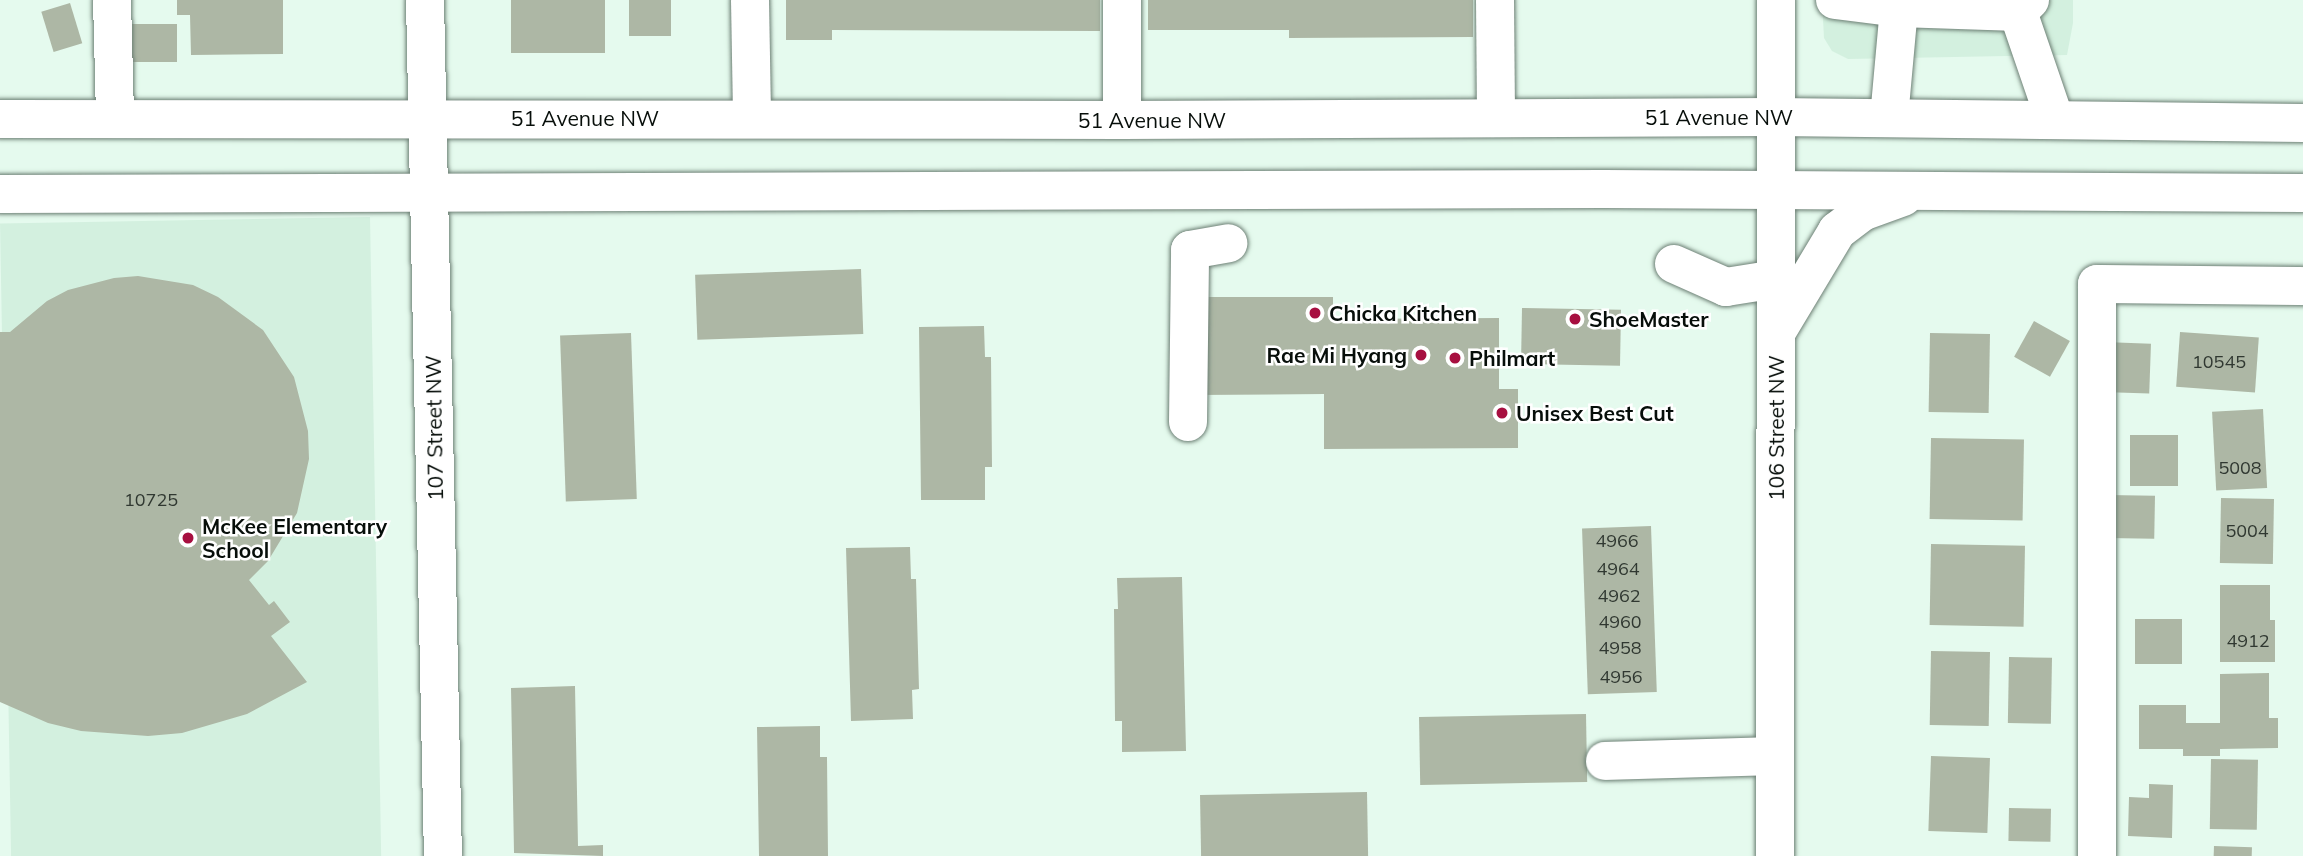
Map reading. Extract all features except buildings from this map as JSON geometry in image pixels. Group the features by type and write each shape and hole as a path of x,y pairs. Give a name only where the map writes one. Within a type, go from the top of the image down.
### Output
{"main road":[{"path":"112,0 115,118"},
{"name":"107 Street NW","path":"425,0 443,856"},
{"path":"750,0 752,118"},
{"path":"1122,0 1122,120"},
{"path":"1495,0 1496,118"},
{"name":"106 Street NW","path":"1775,856 1776,0"},
{"path":"1853,1 1920,6 2005,6 2055,120"},
{"path":"1888,118 1920,6"},
{"name":"51 Avenue NW","path":"0,119 1122,120 1775,117 2303,123"},
{"path":"0,194 1774,190 2303,193"},
{"path":"1776,333 1837,231 1879,203 1926,190"},
{"path":"1188,422 1191,250 1228,243"},
{"path":"1674,264 1726,287 1776,279"},
{"path":"2097,856 2097,284 2303,286"},
{"path":"1605,761 1774,756"}],"shaded area":[{"path":"1822,0 2073,0 2073,23 2067,55 1848,59 1832,51 1824,38"},
{"name":"McKee Elementary School","path":"370,217 381,856 11,856 0,223"}],"place":[{"name":"Chicka Kitchen","path":"1315,313"},
{"name":"ShoeMaster","path":"1575,319"},
{"name":"Rae Mi Hyang","path":"1421,355"},
{"name":"Philmart","path":"1455,358"},
{"name":"Unisex Best Cut","path":"1502,413"},
{"name":"McKee Elementary School","path":"188,538"}]}
